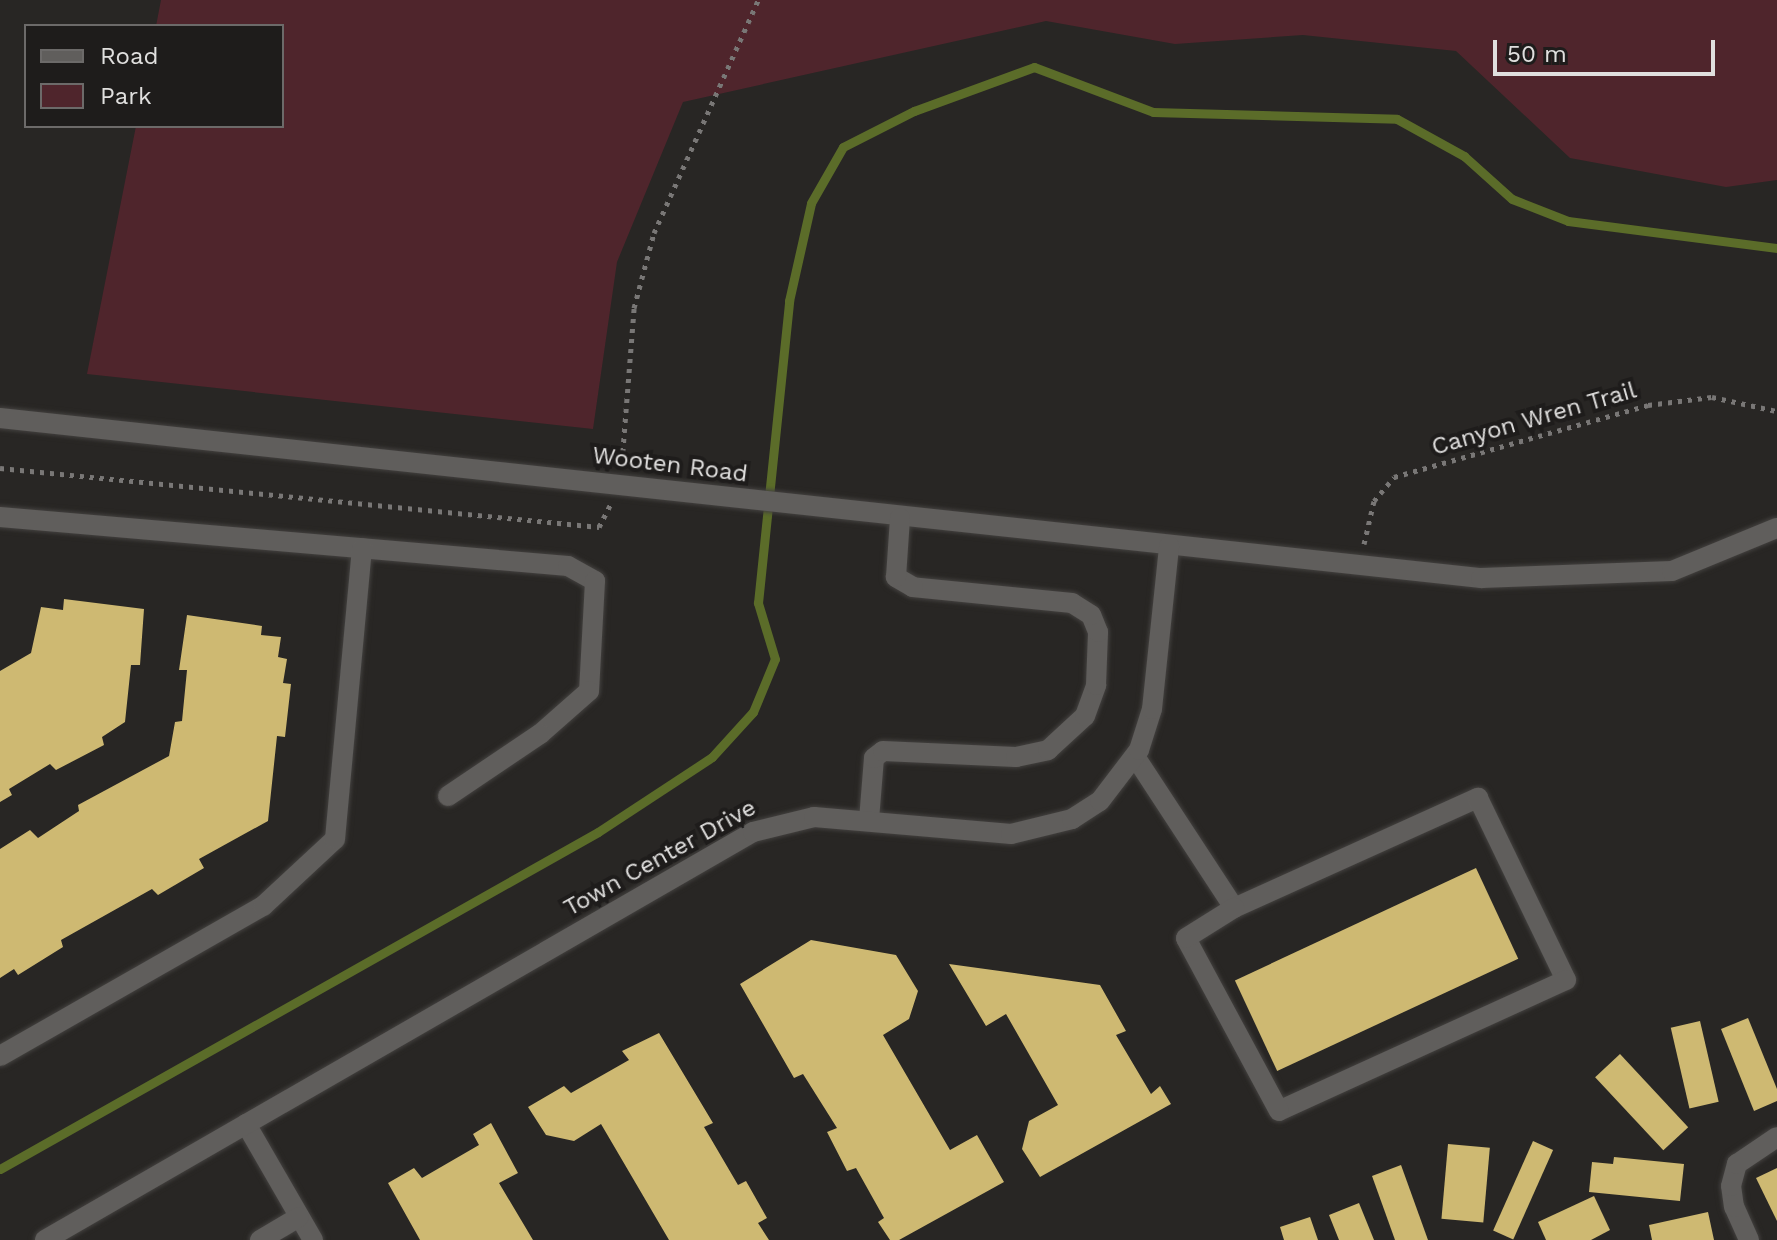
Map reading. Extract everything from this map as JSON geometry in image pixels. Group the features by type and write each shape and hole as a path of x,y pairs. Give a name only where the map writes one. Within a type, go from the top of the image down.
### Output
{"street":[{"name":"Wooten Road","path":"0,418 853,513 1335,560 1481,578 1672,571 1777,528"},
{"path":"0,517 568,566 595,581 589,691 540,734 448,796"},
{"path":"869,820 874,758 883,751 1016,757 1048,750 1085,716 1096,685 1098,632 1091,615 1072,603 913,587 896,577 900,518"},
{"name":"Town Center Drive","path":"45,1240 753,832 814,817 1011,834 1044,830 1100,801 1136,758 1152,709 1169,546"},
{"path":"0,1056 263,906 335,839 362,548"},
{"path":"1136,758 1234,908"},
{"path":"1478,798 1566,980 1279,1111 1186,938 1234,908 1478,798"},
{"path":"246,1124 313,1240"},
{"path":"1749,1240 1734,1207 1734,1175 1737,1164 1756,1147 1777,1137"},
{"path":"260,1240 299,1217"}],"path":[{"path":"620,486 634,308 654,233 758,0"},
{"name":"Canyon Wren Trail","path":"1361,563 1374,501 1394,477 1648,405 1712,397 1777,411"},
{"path":"0,468 599,527"}],"green space":[{"path":"161,0 1777,0 1777,180 1726,187 1570,158 1456,51 1303,35 1175,44 1046,21 683,102 617,262 593,429 87,374 136,128 284,128 284,24 156,24"}],"building":[{"path":"64,599 144,609 140,665 131,665 125,722 102,737 104,745 56,770 50,764 9,789 12,795 0,802 0,671 31,653 41,607 63,610"},
{"path":"187,615 262,626 261,635 281,637 278,657 287,659 283,683 291,684 285,737 277,736 268,821 199,859 204,868 158,895 152,889 61,940 63,947 18,975 14,969 0,978 0,849 30,830 38,838 79,811 78,805 169,756 175,722 182,721 187,670 179,670"},
{"path":"1476,868 1518,959 1277,1071 1235,980"},
{"path":"811,940 896,955 918,991 909,1019 883,1035 950,1150 977,1135 1004,1182 899,1240 890,1240 878,1222 884,1218 856,1168 847,1171 827,1132 837,1128 803,1074 794,1078 740,984"},
{"path":"949,964 1100,985 1126,1031 1116,1035 1151,1094 1160,1086 1171,1104 1040,1177 1022,1149 1029,1121 1058,1105 1006,1014 986,1026"},
{"path":"1748,1018 1777,1089 1777,1101 1754,1111 1721,1029"},
{"path":"1700,1021 1719,1102 1689,1109 1671,1028"},
{"path":"659,1033 713,1123 704,1127 738,1185 746,1181 767,1218 758,1223 769,1240 669,1240 601,1124 574,1141 546,1135 528,1107 564,1086 571,1093 629,1060 622,1051"},
{"path":"1620,1054 1688,1127 1663,1150 1595,1077"},
{"path":"491,1123 518,1173 499,1183 533,1240 420,1240 388,1183 414,1168 422,1178 479,1145 473,1134"},
{"path":"1533,1141 1553,1150 1513,1239 1493,1231"},
{"path":"1448,1144 1490,1148 1483,1222 1441,1219"},
{"path":"1614,1157 1684,1164 1680,1201 1589,1192 1592,1162 1613,1164"},
{"path":"1401,1165 1428,1240 1395,1240 1372,1176"},
{"path":"1777,1168 1777,1221 1756,1178"},
{"path":"1594,1196 1610,1230 1591,1240 1546,1240 1538,1222"},
{"path":"1359,1203 1374,1240 1339,1240 1329,1215"},
{"path":"1708,1212 1714,1240 1652,1240 1649,1225"},
{"path":"1310,1217 1318,1240 1284,1240 1280,1227"}],"waterway":[{"path":"0,1169 598,832 712,757 753,712 775,659 758,603 789,301 811,203 843,147 914,111 1034,67 1153,112 1397,119 1464,156 1512,199 1568,221 1777,248"}]}
